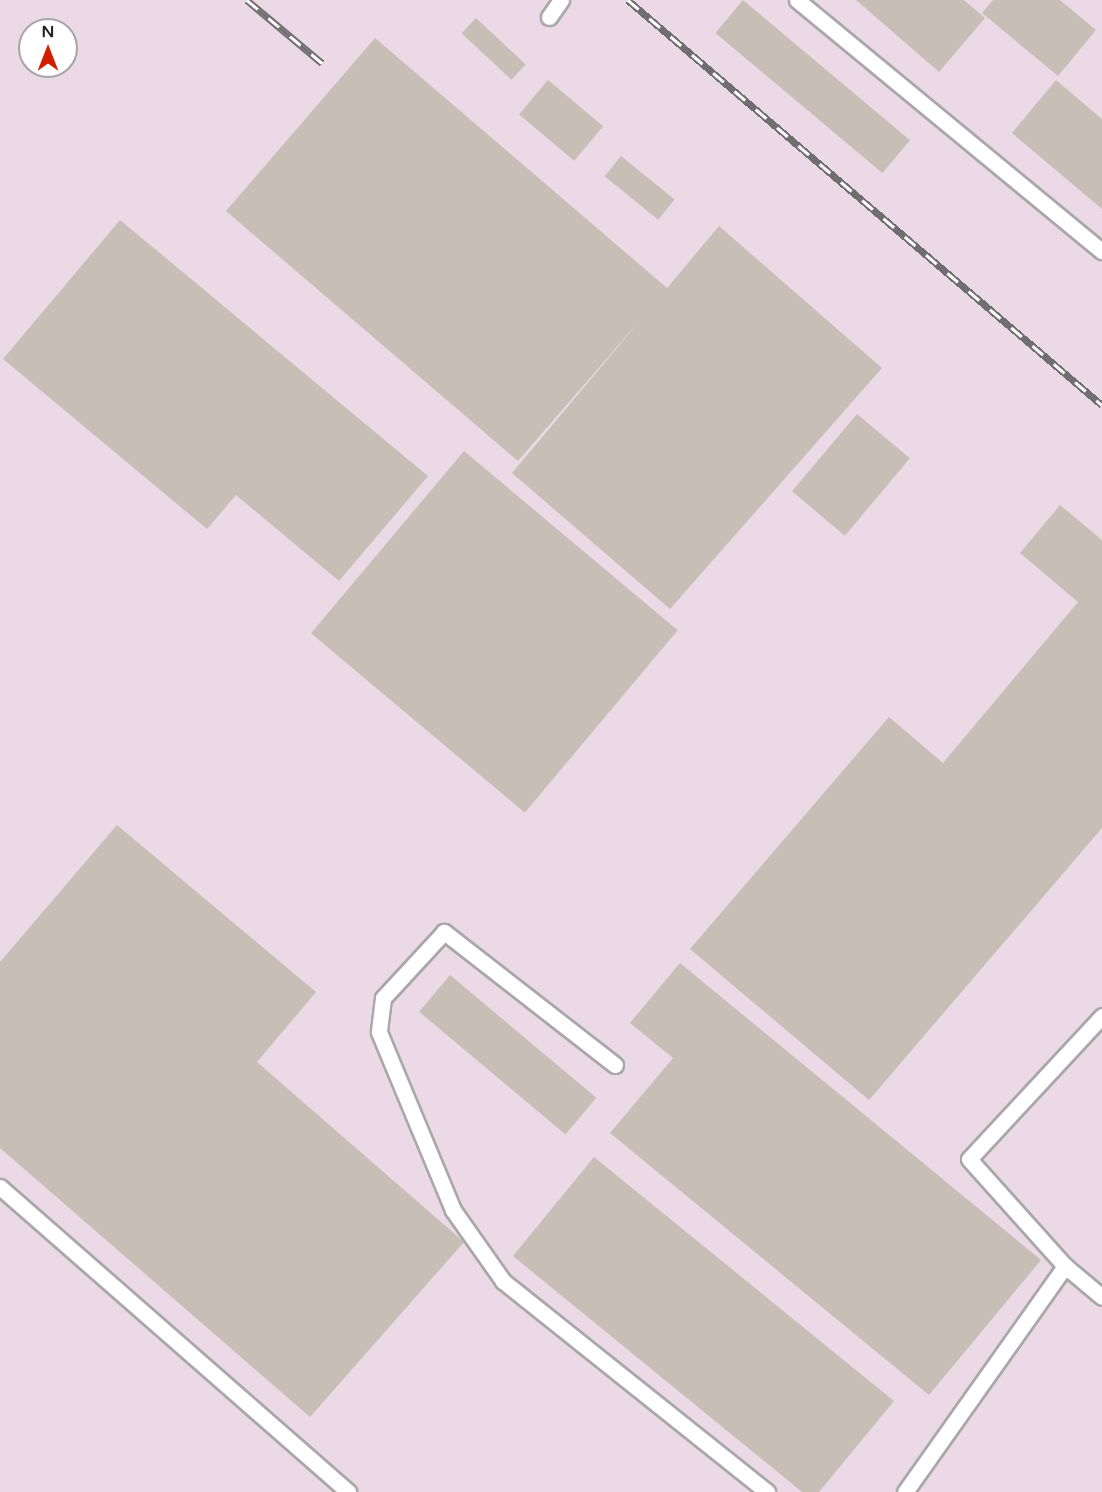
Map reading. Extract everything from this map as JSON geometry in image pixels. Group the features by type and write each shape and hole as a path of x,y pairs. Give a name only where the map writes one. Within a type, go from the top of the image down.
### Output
{"lane":[{"path":"549,17 561,0"},
{"path":"797,0 1102,251"},
{"path":"615,1065 444,932 383,998 379,1032 453,1210 502,1281 766,1492"},
{"path":"1102,1016 969,1159 1065,1266 1102,1297"},
{"path":"0,1187 349,1492"},
{"path":"905,1492 1065,1266"}],"shaded area":[{"path":"0,0 1102,0 1102,1492 0,1492"}],"building":[{"path":"743,0 910,140 882,173 715,33"},
{"path":"856,0 964,0 985,18 939,72"},
{"path":"993,0 1060,0 1096,30 1058,76 982,13"},
{"path":"476,18 526,64 511,80 462,33"},
{"path":"375,38 667,288 719,226 882,368 670,609 512,473 642,318 518,461 226,211"},
{"path":"548,80 603,126 574,161 519,114"},
{"path":"1056,80 1102,119 1102,209 1012,133"},
{"path":"621,156 675,199 658,220 605,176"},
{"path":"120,220 428,476 339,581 236,495 207,529 3,359"},
{"path":"857,414 910,458 845,536 792,491"},
{"path":"464,451 678,630 525,813 311,633"},
{"path":"1060,505 1102,540 1102,828 869,1100 690,949 889,717 943,763 1078,602 1020,553"},
{"path":"117,825 316,992 257,1062 464,1242 310,1417 0,1148 0,962"},
{"path":"680,963 1041,1260 929,1395 610,1133 673,1058 630,1023"},
{"path":"450,975 596,1098 565,1135 419,1012"},
{"path":"594,1157 894,1401 819,1492 802,1492 513,1256"}],"railway":[{"path":"247,0 322,63"},
{"path":"628,0 1102,405"}]}
